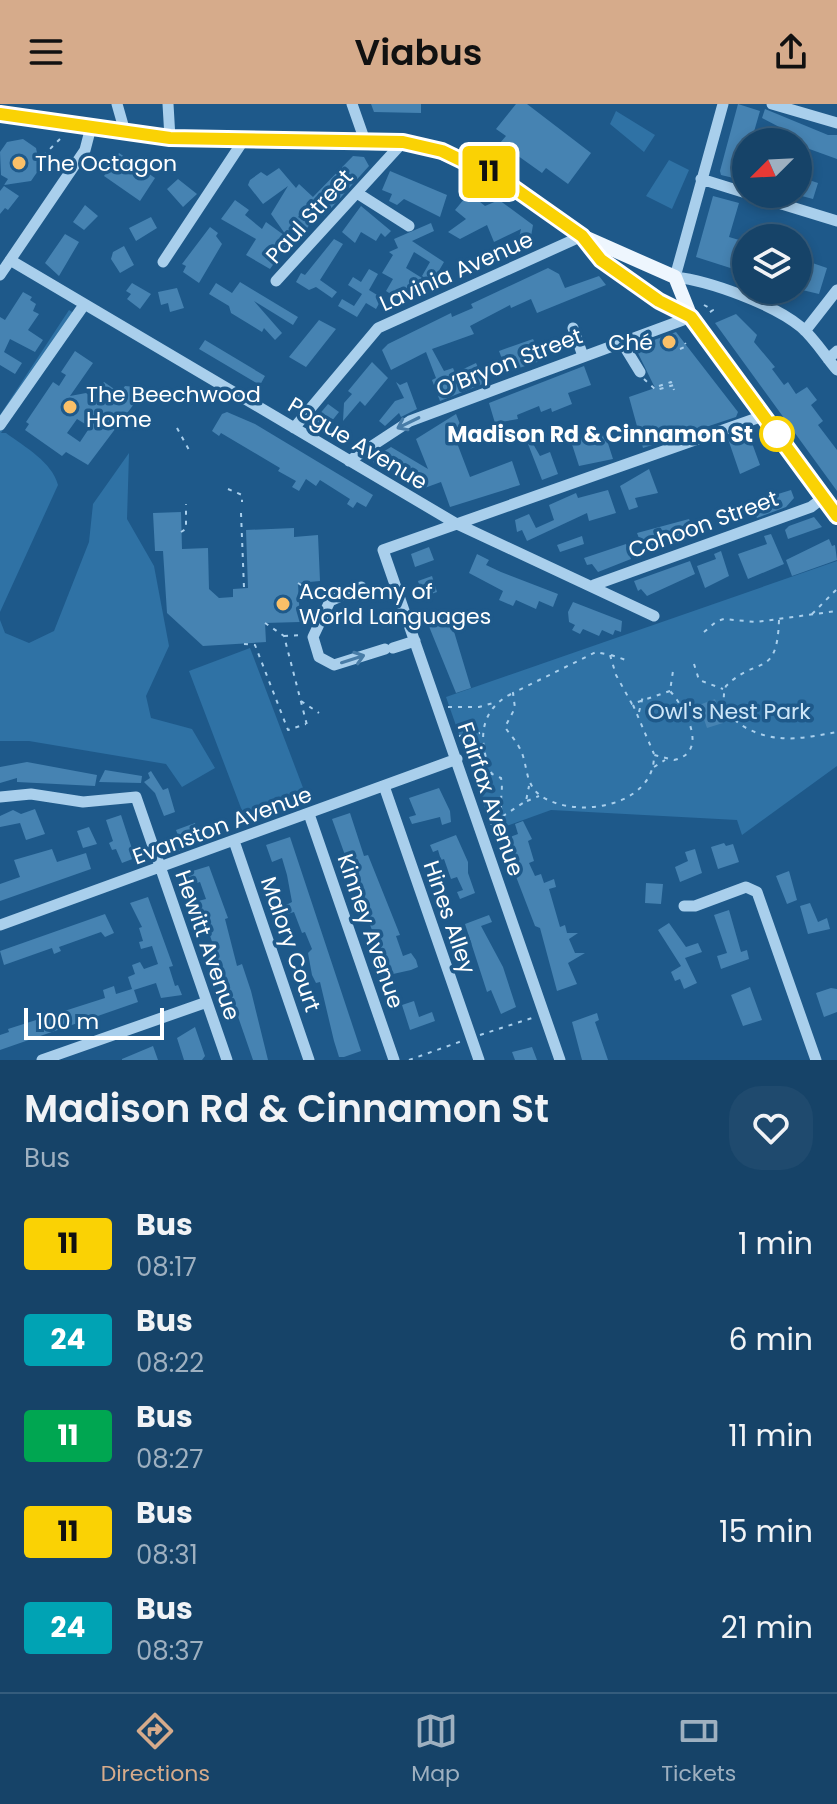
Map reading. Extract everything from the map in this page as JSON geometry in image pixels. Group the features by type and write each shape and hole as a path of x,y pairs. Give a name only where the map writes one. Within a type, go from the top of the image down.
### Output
{"main road":[{"path":"0,114 170,138 403,142 442,151 485,169 582,236 675,277 763,416 837,516"},
{"path":"582,236 601,260 659,301 698,316"}],"street":[{"path":"117,104 125,132"},
{"path":"168,104 170,138"},
{"path":"352,104 365,141"},
{"path":"723,104 675,277 693,279 771,308 805,331 832,355 837,370"},
{"path":"772,104 837,123"},
{"path":"0,275 85,150 91,127"},
{"path":"163,262 243,141"},
{"name":"Paul Street","path":"278,282 403,142"},
{"path":"701,179 732,189"},
{"path":"357,193 409,226"},
{"path":"794,208 837,221"},
{"name":"Lavinia Avenue","path":"294,428 378,328 582,236"},
{"name":"Pogue Avenue","path":"10,260 455,523 594,585 654,616"},
{"path":"805,331 837,290"},
{"path":"0,425 84,305"},
{"name":"O’Bryon Street","path":"349,461 410,421 588,352 698,316"},
{"path":"573,328 588,352"},
{"path":"621,341 642,375"},
{"path":"455,523 708,440 763,416"},
{"name":"Cohoon Street","path":"594,585 738,528 811,507 823,498"},
{"name":"Fairfax Avenue","path":"455,523 383,550 560,1060"},
{"path":"361,587 330,601 313,637 319,657 334,665 415,641"},
{"name":"Evanston Avenue","path":"0,925 457,759"},
{"name":"Hines Alley","path":"384,786 479,1060"},
{"name":"Hewitt Avenue","path":"0,797 31,794 83,802 136,797 227,1060"},
{"name":"Kinney Avenue","path":"309,814 394,1060"},
{"name":"Malory Court","path":"234,841 309,1060"},
{"path":"684,906 695,906 746,887 757,892 816,1060"},
{"path":"42,1060 207,1002"}],"path":[{"path":"38,158 60,139"},
{"path":"43,156 61,169"},
{"path":"698,316 713,310 704,305"},
{"path":"680,349 687,346 685,343"},
{"path":"642,375 653,388"},
{"path":"653,388 671,382 674,390"},
{"path":"653,388 674,385"},
{"path":"177,428 189,450"},
{"path":"228,489 242,495 242,502"},
{"path":"181,532 186,529 186,504"},
{"path":"241,513 244,588"},
{"path":"298,583 321,597"},
{"path":"810,616 837,589"},
{"path":"704,632 724,619 779,620 837,611"},
{"path":"779,620 778,644 771,660 729,682 724,690 725,708 733,720 777,738 837,732"},
{"path":"265,623 284,636 305,635"},
{"path":"284,636 308,729"},
{"path":"244,644 255,645 288,730 306,724"},
{"path":"448,707 479,707 494,702 596,652 626,660"},
{"path":"610,655 616,675 638,713 654,755 654,767"},
{"path":"694,664 699,680 724,690"},
{"path":"530,785 540,795 569,804 602,806 639,791 654,767 666,760 680,759 693,742 684,708 670,691 673,671"},
{"path":"632,704 670,691"},
{"path":"513,693 515,708 505,727 522,752 530,785 526,801"},
{"path":"638,713 643,696"},
{"path":"301,701 319,713"},
{"path":"492,774 481,732 494,702"},
{"path":"479,707 487,716"},
{"path":"719,711 725,708"},
{"path":"458,737 481,732"},
{"path":"654,755 666,760"},
{"path":"474,782 492,774 501,778 503,816"},
{"path":"489,826 540,795"},
{"path":"481,802 501,798"},
{"path":"409,1060 536,1017"}],"green space":[{"path":"616,111 655,135 644,152 610,124"},
{"path":"669,160 689,170 672,209 646,196"},
{"path":"69,310 80,317 1,433 6,433 37,456 50,469 58,485 0,612 0,415"},
{"path":"129,453 127,519 154,566 169,646 146,696 151,718 192,729 215,768 182,787 166,764 29,741 0,741 0,620 5,633 29,643 54,631 89,542 93,504"},
{"name":"Owl's Nest Park","path":"837,561 837,766 742,835 737,820 551,810 493,831 446,697"},
{"path":"250,648 305,793 244,816 189,671"}],"building":[{"path":"371,104 421,104 421,113 374,112"},
{"path":"516,104 527,104 591,153 568,184 546,168 542,173 500,143 506,136 496,129"},
{"path":"738,104 760,111 755,128 732,128 732,178 721,175 720,171"},
{"path":"765,109 811,128 781,128 762,118"},
{"path":"812,128 837,135 837,159 812,150"},
{"name":"The Octagon","path":"23,139 36,148 40,168 31,181 4,185 8,179 1,175 0,152 7,142"},
{"path":"119,153 155,178 140,201 104,176"},
{"path":"353,156 364,157 369,166 324,216 309,204 298,217 310,224 294,246 290,241 270,269 246,255 256,239 221,219 235,200 249,210 245,215 262,229 266,222 288,238 271,214 288,186 263,204 248,185 250,180 261,172 267,176 279,168 296,188 299,184 313,197"},
{"path":"390,171 447,195 440,217 404,199 397,205 389,201 392,194 382,190"},
{"path":"178,179 197,194 183,207 167,189"},
{"path":"812,181 818,183 812,199"},
{"path":"4,186 19,196 8,210 5,208 0,214 0,191"},
{"path":"469,193 485,206 499,200 533,225 529,248 517,246 521,229 494,242 487,225 460,239 448,232 466,219 455,210"},
{"path":"713,196 732,201 732,208 738,208 729,237 732,238 732,269 696,257"},
{"path":"85,205 98,216 84,230 73,222"},
{"path":"361,206 391,231 385,237 381,233 376,241 361,232 355,243 342,232"},
{"path":"151,217 157,228 136,241 129,228"},
{"path":"431,223 434,231 412,241 444,262 437,274 440,277 436,285 422,276 430,262 414,252 406,268 422,278 413,289 407,288 397,298 386,291 393,279 382,273 393,255 389,252 398,248 394,239"},
{"path":"210,227 218,233 216,236 222,244 199,283 183,272 186,266 182,264"},
{"path":"65,234 79,242 59,276 45,263"},
{"path":"334,239 343,244 320,280 337,292 332,298 316,287 309,290 296,282"},
{"path":"124,246 134,265 120,273 111,259 113,252"},
{"path":"812,263 827,268 819,294 812,292"},
{"path":"548,268 559,274 565,288 599,276 606,285 537,313 531,299 511,308 510,305 470,326 474,334 432,349 444,371 453,368 455,373 476,363 485,383 440,401 432,380 436,378 426,352 391,370 382,350 388,344 451,313 452,317 473,308 471,304"},
{"path":"369,269 378,274 369,290 382,298 376,309 366,303 357,317 338,306 342,299 354,306 362,294 348,285 353,277 361,282"},
{"path":"240,282 298,317 293,325 254,301 282,333 275,340 264,328 262,332 231,313 229,306 209,294 216,283 232,293"},
{"path":"132,283 151,294 140,309 127,299 131,294 126,291"},
{"path":"177,288 184,308 170,312 168,303 161,305 158,292"},
{"path":"23,292 32,297 30,300 36,304 33,311 39,314 28,330 43,340 35,352 10,339 4,352 22,363 15,374 0,365 0,317 5,320"},
{"path":"736,314 757,335 754,342 775,367 772,369 784,385 788,382 796,394 807,387 817,400 811,405 823,421 818,425 837,450 837,491 715,323"},
{"path":"319,320 336,329 306,367 289,357"},
{"path":"676,332 738,412 736,417 643,448 629,397 655,388 635,347"},
{"path":"533,339 543,360 507,372 499,351"},
{"path":"205,340 265,376 260,385 199,349"},
{"name":"The Beechwood Home","path":"75,351 93,363 70,396 86,393 93,398 104,382 120,393 125,386 136,387 140,396 88,465 66,452 62,456 25,430 29,424 26,422 53,382 59,386 66,375 61,372","holes":["77,419 90,427 80,442 67,433"]},
{"path":"372,362 388,378 365,406 360,401 343,421 344,403 352,394 348,391"},
{"path":"584,366 591,385 568,393 572,404 552,412 551,408 541,412 539,406 517,415 518,419 495,423 489,403"},
{"path":"396,382 400,385 407,382 417,409 401,417 399,413 385,426 379,421 395,401 404,398"},
{"path":"328,404 339,412 323,432 312,423"},
{"path":"227,412 255,424 373,495 366,507 357,502 353,508 347,504 350,499 320,480 316,486 306,479 299,491 292,487 296,481 278,471 280,468 221,433 219,436 212,431 222,414"},
{"path":"456,414 466,439 457,443 470,477 512,461 520,485 450,507 441,482 419,490 373,462 391,447 428,469 416,439"},
{"path":"577,432 579,438 605,434 613,459 579,466 569,435"},
{"path":"748,432 760,465 740,474 728,439"},
{"path":"532,442 540,456 550,452 558,474 542,480 528,444"},
{"path":"649,469 658,493 635,498 638,507 629,510 620,486"},
{"path":"608,490 616,513 589,521 587,513 527,541 522,530 517,532 515,520 529,514 536,528 554,520 549,505 576,493 578,498"},
{"path":"791,490 794,498 786,507 757,518 754,511 768,506 765,498"},
{"path":"181,512 182,549 208,548 209,589 219,598 233,597 233,589 248,588 246,530 294,528 294,537 318,535 320,581 298,583 300,622 265,623 266,642 203,646 167,613 163,551 155,551 153,513"},
{"path":"814,517 822,527 788,539 785,530 789,526"},
{"path":"689,519 695,534 645,554 637,533"},
{"path":"771,534 784,564 748,579 738,554 767,544 764,536"},
{"path":"582,536 584,544 560,552 557,545"},
{"path":"829,539 832,546 835,545 837,560 792,576 786,560"},
{"path":"626,544 631,559 598,572 592,564 587,565 584,558"},
{"path":"429,547 434,560 415,567 411,554"},
{"path":"721,551 729,576 705,588 697,566 716,559 714,554"},
{"path":"477,554 489,560 486,565 558,594 553,607 539,601 536,609 516,600 513,606 499,600 503,591 469,573"},
{"path":"690,561 695,574 647,596 641,589 638,591 634,581"},
{"path":"432,576 437,592 423,597 418,581"},
{"path":"573,602 622,621 621,632 615,630 613,635 602,630 599,636 583,629 580,634 572,630 575,625 569,622 568,612"},
{"path":"449,615 471,688 456,693 428,624"},
{"path":"715,699 723,723 707,728 699,705"},
{"path":"27,762 97,775 95,786 17,782 17,778 0,783 0,767"},
{"path":"105,770 142,776 141,783 99,782"},
{"path":"151,771 163,790 168,788 175,812 164,816 155,793 144,782 150,778 148,773"},
{"path":"439,788 450,811 451,822 442,825 440,817 412,824 409,817 416,815 409,798"},
{"path":"35,809 45,834 26,840 20,823 0,827 0,816 13,810 21,814"},
{"path":"350,813 364,856 368,855 400,935 396,936 403,956 411,953 416,960 418,967 411,970 393,974 385,957 382,958 332,819"},
{"path":"121,815 135,858 122,863 116,849 112,850 109,843 113,841 106,820"},
{"path":"523,821 532,839 528,841 534,861 529,863 535,876 541,874 544,883 554,879 556,887 549,889 560,927 565,925 567,933 578,933 569,939 575,953 585,953 568,963 577,984 557,991 540,928 535,926 502,840 518,834 515,824"},
{"path":"195,823 197,831 191,833 195,845 170,854 166,843 179,838 176,830"},
{"path":"89,827 97,844 83,848 77,831"},
{"path":"456,835 468,862 468,873 475,893 460,899 457,892 463,890 457,877 451,879 444,859 441,860 438,850 433,852 430,845"},
{"path":"290,837 361,1051 344,1057 339,1057 320,982 316,983 312,975 308,953 312,949 305,932 302,933 294,912 284,915 282,907 292,902 282,858 272,862 266,845"},
{"path":"724,843 726,846 733,844 739,862 718,869 711,847"},
{"path":"52,849 57,862 86,853 91,869 0,901 0,884 20,877 14,860"},
{"path":"695,849 702,873 680,882 675,867 688,861 685,852"},
{"path":"209,866 228,918 225,919 237,966 242,964 251,991 268,1060 253,1060 198,901 206,899 200,882 190,885 186,873"},
{"path":"789,871 797,900 787,904 776,876"},
{"path":"646,883 663,884 661,904 645,903"},
{"path":"148,897 173,966 169,967 175,986 178,985 182,995 161,998 156,983 134,990 138,1002 0,1050 0,1035 9,1032 8,1029 105,998 103,990 114,986 116,994 132,989 128,977 135,974 132,965 140,962 144,969 158,964 152,946 141,949 139,942 143,941 139,928 142,927 130,903"},
{"path":"810,903 818,922 827,918 830,929 808,934 800,906"},
{"path":"729,910 741,952 747,950 749,959 721,969 717,956 727,953 714,915"},
{"path":"105,914 114,933 105,937 101,932 59,947 61,951 54,954 52,948 4,965 0,951"},
{"path":"489,915 492,922 481,926 503,967 516,1007 501,1014 491,990 487,992 465,924"},
{"path":"669,923 686,947 698,943 702,952 685,958 697,983 684,989 680,979 675,981 671,972 681,966 658,930"},
{"path":"750,987 762,1020 743,1026 731,995"},
{"path":"837,989 837,1012 824,1017 816,993"},
{"path":"414,1001 419,1017 432,1012 435,1021 410,1030 402,1005"},
{"path":"597,1013 599,1020 595,1022 608,1060 582,1060 572,1022"},
{"path":"195,1027 205,1056 202,1060 184,1060 177,1038"},
{"path":"153,1046 158,1060 122,1060 122,1059"},
{"path":"532,1047 537,1060 515,1060 512,1052"}],"bus line":[{"name":"11","path":"0,114 173,139 403,142 442,151 485,169 582,236 601,260 659,301 691,317 837,516"}],"place":[{"name":"The Octagon","path":"19,163"},
{"name":"Ché","path":"669,342"},
{"name":"The Beechwood Home","path":"70,407"},
{"name":"Madison Rd & Cinnamon St","path":"777,434"},
{"name":"Academy of World Languages","path":"283,604"}]}
